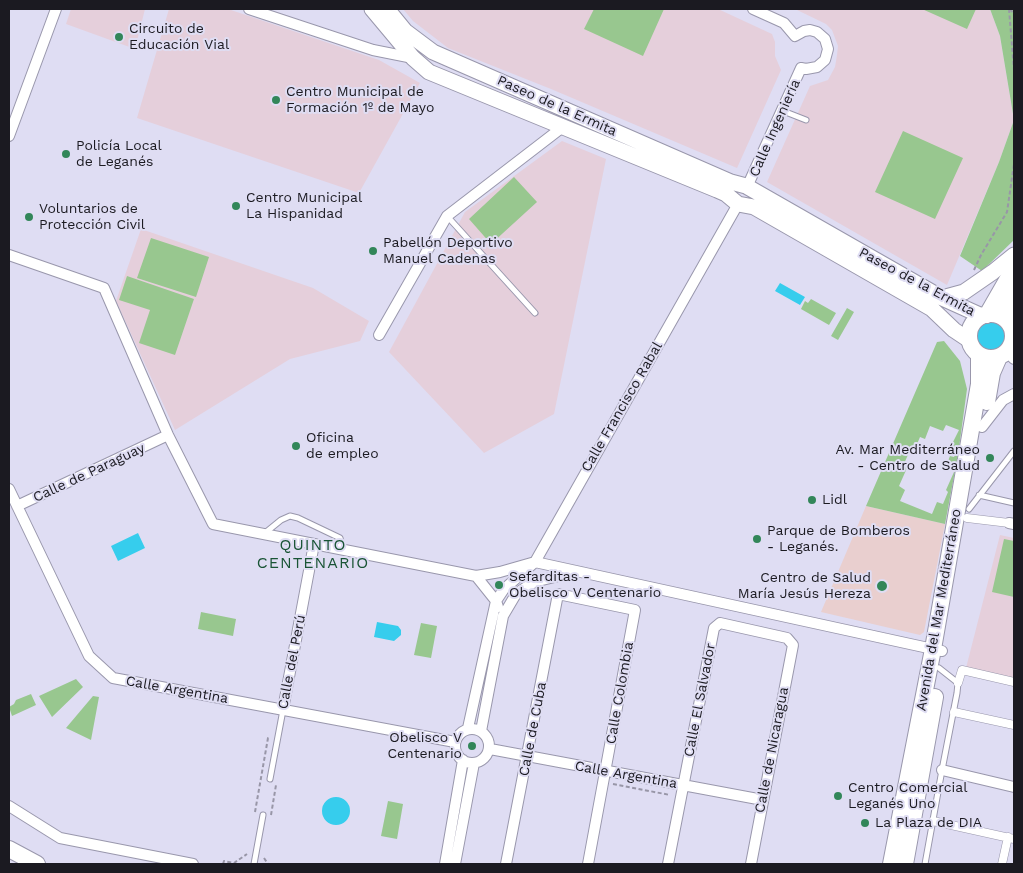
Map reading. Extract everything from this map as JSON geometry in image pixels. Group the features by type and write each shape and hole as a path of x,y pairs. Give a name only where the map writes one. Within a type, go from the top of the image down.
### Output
{"main road":[{"name":"Paseo de la Ermita","path":"372,9 413,58 429,72 717,190 726,194 737,203 754,206 924,305 969,340"},
{"name":"Paseo de la Ermita","path":"386,9 405,31 433,52 745,187 942,298 984,315"},
{"path":"737,203 732,191 745,187"},
{"path":"942,298 964,292 1014,255"},
{"path":"1014,268 984,315 972,326 969,340 979,355 985,358 1007,356 1011,346 1014,292"},
{"path":"984,315 993,314 1011,327"},
{"name":"Avenida del Mar Mediterráneo","path":"905,864 939,668 937,650 979,384 979,355"},
{"name":"Avenida del Mar Mediterráneo","path":"891,864 968,513 992,373 1007,356"},
{"path":"9,849 37,864"}],"street":[{"path":"9,136 56,9"},
{"path":"249,9 373,50 413,58"},
{"name":"Calle Ingeniería","path":"745,187 783,111 801,68 812,69 822,64 827,55 827,44 821,35 814,31 804,31 795,36 784,23 753,9"},
{"path":"373,50 385,46 388,40 387,28"},
{"name":"Paseo de la Ermita","path":"378,335 446,216 564,126"},
{"name":"Calle Francisco Rabal","path":"496,601 504,589 535,562 737,203"},
{"path":"9,255 104,288 168,435 213,524 476,576 500,572 535,562 937,650"},
{"name":"Avenida del Mar Mediterráneo","path":"982,428 1004,400 1014,394"},
{"name":"Calle de Paraguay","path":"13,508 168,435"},
{"name":"Calle Argentina","path":"9,489 13,508 89,656 104,672 113,678 455,742"},
{"path":"968,513 1012,523"},
{"name":"Calle del Perú","path":"283,709 314,544"},
{"path":"534,582 535,562"},
{"path":"481,731 503,616 516,594 534,582 578,572"},
{"path":"476,576 496,601 502,620"},
{"name":"Calle Colombia","path":"558,594 635,610 588,864"},
{"name":"Calle de Cuba","path":"506,864 558,594"},
{"path":"468,728 496,601"},
{"name":"Calle de Nicaragua","path":"716,625 720,622 787,638 792,645 751,864"},
{"name":"Calle El Salvador","path":"668,864 716,625"},
{"path":"958,684 962,670 1014,682"},
{"path":"954,712 1014,725"},
{"path":"468,728 481,731 488,737 490,749 485,759 474,763 463,760 456,753 455,742 460,733 468,728"},
{"name":"Calle Argentina","path":"490,749 763,800"},
{"path":"445,864 463,760"},
{"path":"455,864 474,763"},
{"path":"942,770 1014,787"},
{"path":"9,806 60,838 193,864"},
{"path":"933,821 1011,838 1002,864"}],"lane":[{"path":"783,111 806,120"},
{"path":"446,216 535,313"},
{"path":"968,513 979,495 1014,451"},
{"path":"979,495 1014,503"},
{"path":"265,534 281,520 290,516 340,538 343,550"},
{"name":"Avenida del Mar Mediterráneo","path":"939,668 958,684"},
{"path":"925,864 958,684"},
{"name":"Calle del Perú","path":"270,780 283,709"},
{"path":"254,864 263,815"}],"path":[{"path":"1009,9 1014,14"},
{"path":"1009,9 1014,70"},
{"path":"964,292 981,255 1008,212 1014,164"},
{"path":"254,818 268,738 277,739"},
{"path":"608,783 675,796"},
{"path":"270,821 276,785"},
{"path":"223,864 224,861 234,863 247,854"},
{"path":"263,857 268,864"}],"shaded area":[{"name":"Circuito de Educación Vial","path":"71,9 145,9 135,49 66,24"},
{"name":"Centro Municipal de Formación 1º de Mayo","path":"169,9 228,9 379,60 420,83 359,193 137,118"},
{"path":"403,9 718,9 772,34 775,42 775,56 781,70 737,168 551,89 448,48 413,21"},
{"path":"795,9 990,9 1000,36 1014,120 999,162 947,285 767,182 810,86 828,80 835,67 837,55 838,46 832,30 826,24"},
{"path":"562,141 606,159 554,414 484,453 389,352 465,212"},
{"path":"141,229 313,288 369,321 360,341 290,359 175,430 116,301"},
{"name":"Centro de Salud María Jesús Hereza","path":"866,506 945,524 924,632 920,635 821,612"},
{"path":"1000,535 1014,538 1014,679 966,668"}],"green space":[{"path":"594,9 664,9 643,56 584,29"},
{"path":"922,9 976,9 967,29"},
{"path":"990,9 1014,9 1014,120 1000,36"},
{"path":"1014,120 1014,240 982,271 960,256 999,162"},
{"path":"903,131 963,158 935,219 875,192"},
{"path":"514,177 537,202 491,244 469,219"},
{"path":"151,238 209,257 196,297 137,278"},
{"path":"127,276 194,299 175,355 139,343 150,310 119,300"},
{"path":"811,299 836,313 829,325 801,309 805,301 808,303"},
{"path":"847,308 854,312 838,340 831,336"},
{"path":"944,341 960,361 967,389 958,455 945,524 866,506 937,342","holes":["946,425 959,430 950,448 957,451 954,457 950,456 948,461 952,463 950,469 954,472 946,490 948,492 943,504 937,502 932,514 900,501 905,490 899,486 907,468 903,466 911,448 915,449 920,437 925,439 930,426 943,431"]},
{"path":"1004,539 1014,541 1014,597 992,592"},
{"path":"201,612 236,619 233,636 198,629"},
{"path":"421,623 437,626 431,658 414,655"},
{"path":"76,679 83,687 52,717 39,696"},
{"path":"31,694 36,705 12,716 9,707 16,700"},
{"path":"93,696 99,697 91,740 66,728"},
{"path":"388,801 403,804 397,839 381,836"}],"water":[{"path":"780,283 805,297 800,305 775,291"},
{"path":"991,322 1002,326 1006,337 1002,348 991,352 980,348 976,337 980,326"},
{"path":"138,533 145,548 118,561 111,546"},
{"path":"377,622 398,626 401,630 401,635 394,641 374,637"},
{"path":"336,797 346,801 350,811 346,821 336,825 326,821 322,811 326,801"}],"place":[{"name":"Circuito de Educación Vial","path":"119,37"},
{"name":"Centro Municipal de Formación 1º de Mayo","path":"276,100"},
{"name":"Policía Local de Leganés","path":"66,154"},
{"name":"Centro Municipal La Hispanidad","path":"236,206"},
{"name":"Voluntarios de Protección Civil","path":"29,217"},
{"name":"Pabellón Deportivo Manuel Cadenas","path":"373,251"},
{"name":"Oficina de empleo","path":"296,446"},
{"name":"Av. Mar Mediterráneo - Centro de Salud","path":"990,458"},
{"name":"Lidl","path":"812,500"},
{"name":"Parque de Bomberos - Leganés.","path":"757,539"},
{"name":"Sefarditas - Obelisco V Centenario","path":"499,585"},
{"name":"Centro de Salud María Jesús Hereza","path":"882,586"},
{"name":"Obelisco V Centenario","path":"472,746"},
{"name":"Centro Comercial Leganés Uno","path":"838,796"},
{"name":"La Plaza de DIA","path":"865,823"}],"district":[{"name":"QUINTO CENTENARIO","path":"313,554"}]}
